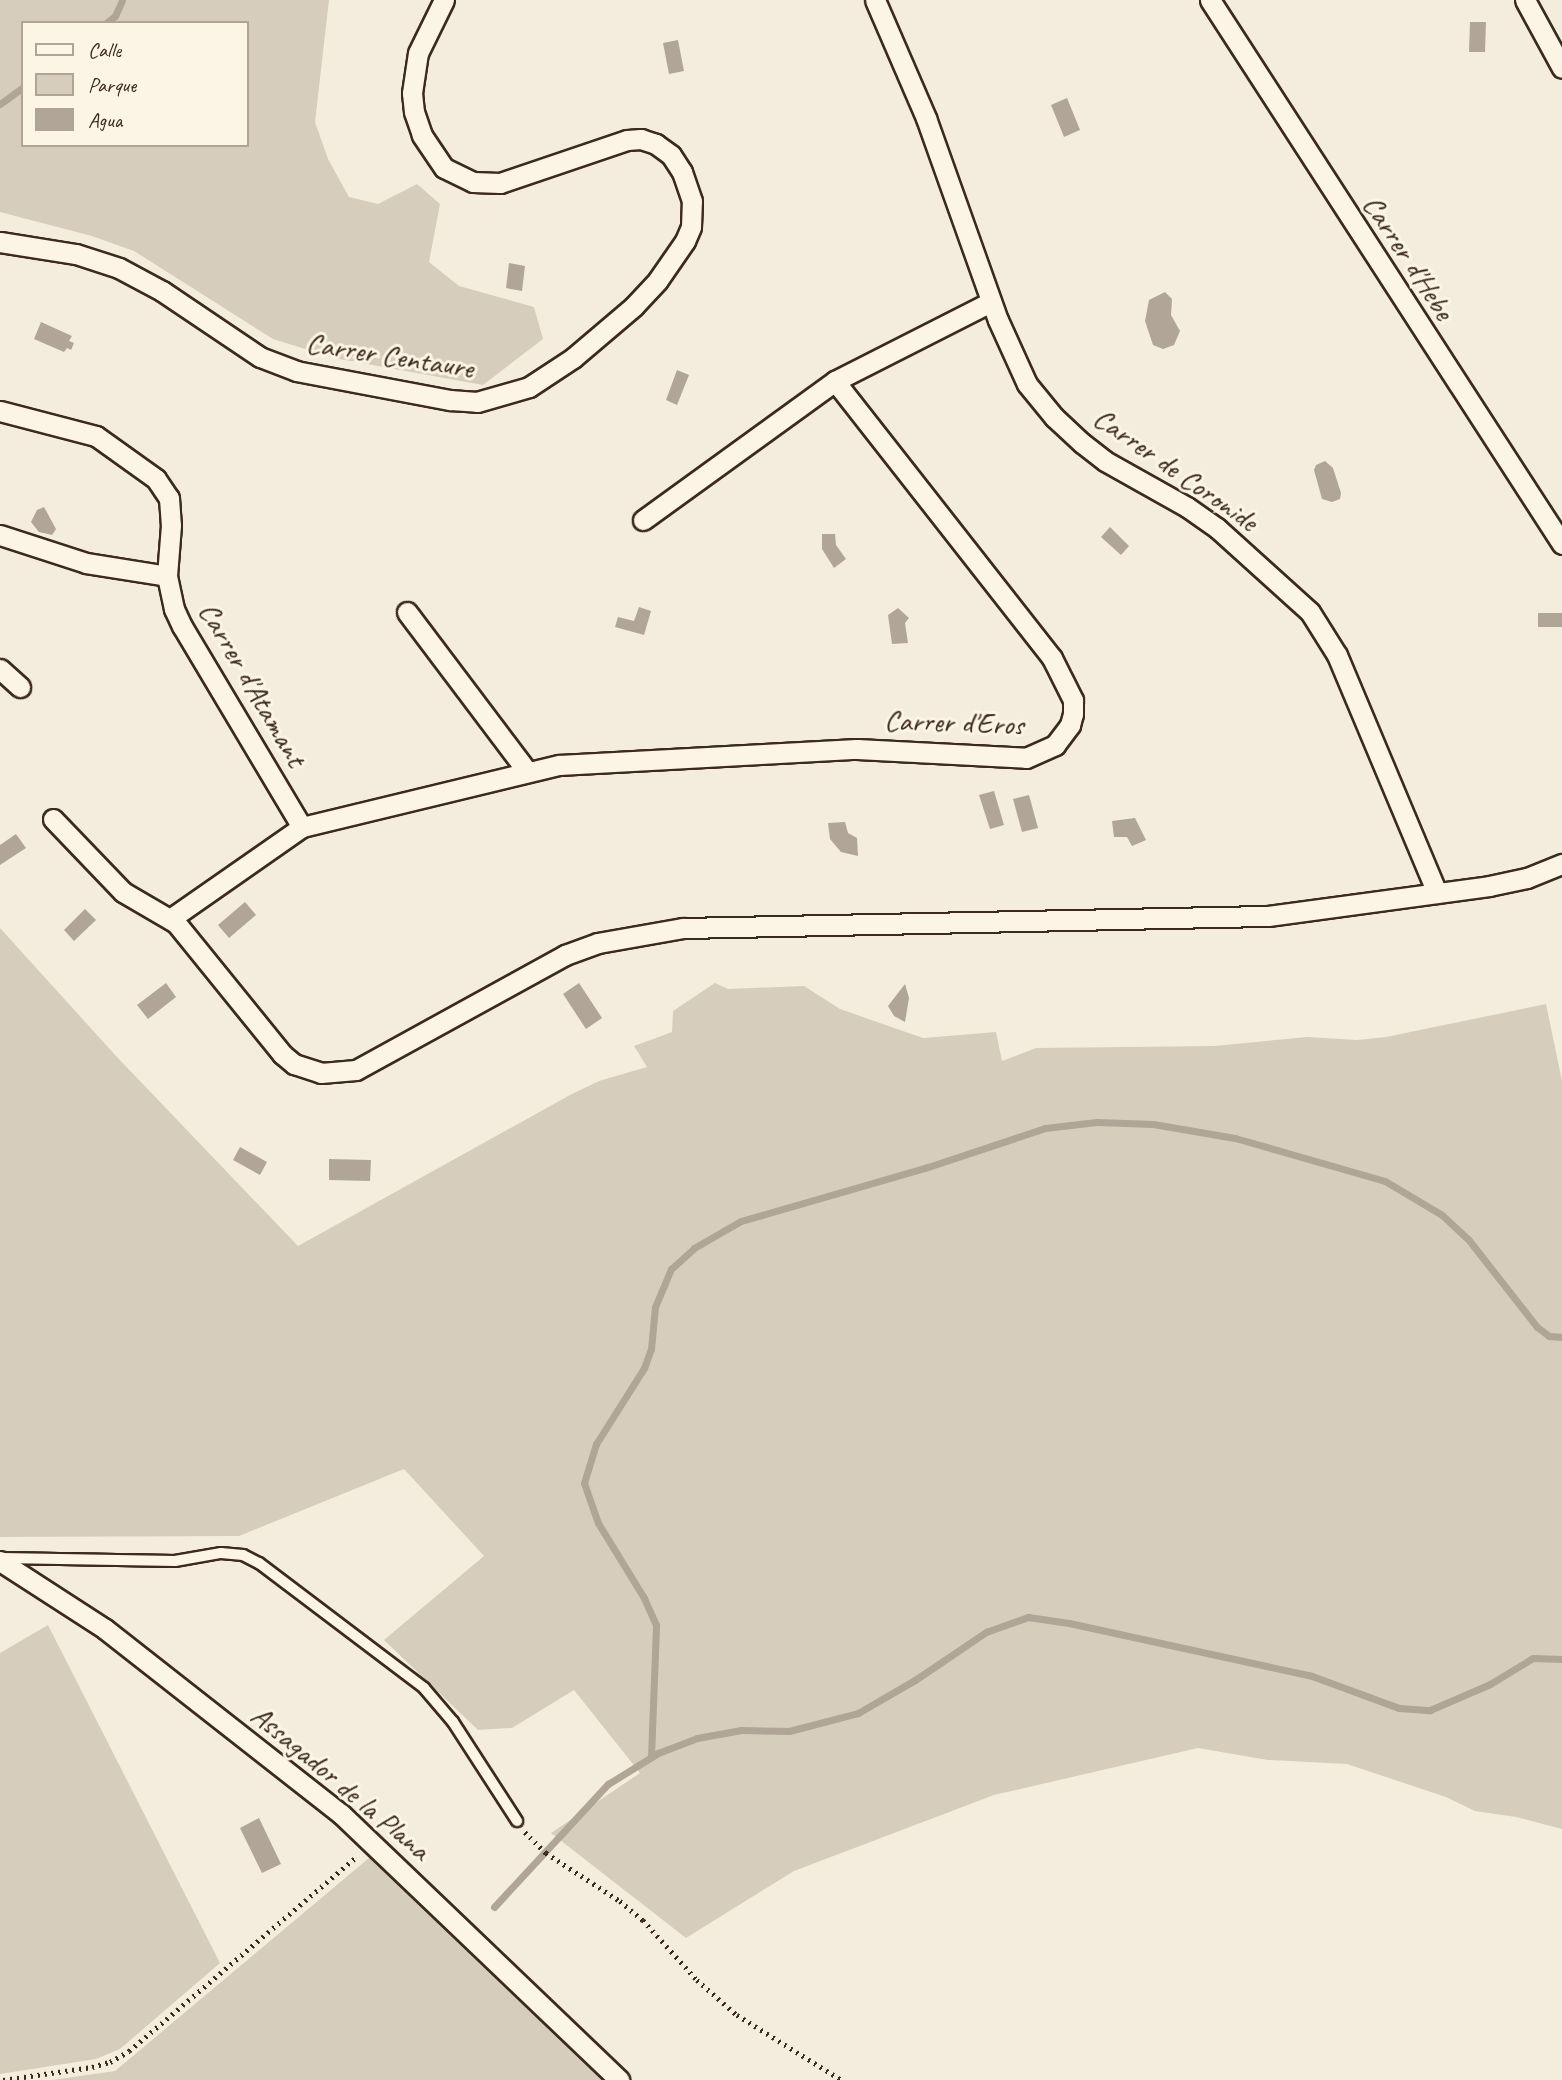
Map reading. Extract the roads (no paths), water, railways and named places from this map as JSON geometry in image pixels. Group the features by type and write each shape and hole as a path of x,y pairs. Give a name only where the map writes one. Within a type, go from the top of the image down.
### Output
{"street":[{"name":"Carrer Centaure","path":"0,242 54,249 109,264 162,291 260,357 296,371 450,400 477,402 529,387 573,358 634,306 658,280 685,241 691,227 692,201 682,172 671,155 656,144 641,139 627,140 500,183 473,182 444,168 422,135 414,112 412,93 418,54 444,0"},
{"name":"Carrer de Coronide","path":"875,0 926,118 991,302 1027,384 1054,417 1105,461 1217,528 1310,612 1337,655 1437,893"},
{"name":"Carrer d'Hebe","path":"1210,0 1562,544"},
{"path":"1525,0 1562,68"},
{"path":"643,520 835,381 991,302"},
{"name":"Carrer d'Eros","path":"302,827 559,765 857,749 1026,758 1055,745 1063,737 1073,715 1073,700 1052,658 835,381"},
{"path":"0,411 96,436 156,479 169,498 171,525 167,576"},
{"name":"Carrer d'Atamant","path":"0,535 86,563 167,576 174,609 182,626 302,827"},
{"path":"407,612 527,771"},
{"path":"0,668 20,687"},
{"path":"53,819 123,892 170,919 282,1054 294,1064 321,1073 356,1070 565,955 598,943 683,928 1268,916 1514,881 1562,864"},
{"path":"170,919 302,827"},
{"name":"Assagador de la Plana","path":"0,1559 105,1629 373,1842 618,2080"}],"lane":[{"path":"0,1559 175,1561 221,1553 243,1555 259,1563 424,1688 453,1722 517,1821"}],"water":[{"path":"1470,22 1486,22 1485,52 1469,52"},
{"path":"678,40 684,71 669,74 663,43"},
{"path":"1067,98 1080,130 1064,137 1051,105"},
{"path":"509,263 525,266 522,291 506,288"},
{"path":"1165,292 1172,299 1171,315 1180,331 1174,345 1163,349 1153,345 1145,321 1149,300"},
{"path":"41,322 72,336 69,341 74,343 71,350 67,348 64,352 34,339"},
{"path":"677,370 689,375 677,405 666,400"},
{"path":"1325,461 1333,468 1341,493 1340,499 1332,502 1322,499 1314,470 1316,465"},
{"path":"44,507 56,529 52,535 39,532 31,522 37,510"},
{"path":"1110,527 1129,546 1121,555 1101,537"},
{"path":"822,534 835,534 836,545 846,559 834,568 822,549"},
{"path":"639,607 651,611 644,635 615,627 618,617 634,621"},
{"path":"898,608 909,618 905,623 908,643 892,644 888,615"},
{"path":"1538,613 1562,613 1562,627 1538,627"},
{"path":"994,791 1004,825 990,829 979,795"},
{"path":"1029,795 1038,828 1022,832 1013,799"},
{"path":"1135,818 1146,840 1132,846 1127,837 1114,837 1112,821"},
{"path":"845,822 848,833 857,838 858,856 841,852 830,839 828,823"},
{"path":"16,834 26,848 0,865 0,845"},
{"path":"245,902 256,915 229,938 218,925"},
{"path":"85,909 96,920 74,941 64,930"},
{"path":"166,983 176,997 148,1019 137,1005"},
{"path":"579,983 602,1018 586,1029 563,994"},
{"path":"905,984 909,998 905,1022 894,1016 888,1006"},
{"path":"240,1147 267,1162 260,1175 233,1160"},
{"path":"329,1159 371,1160 370,1181 329,1180"},
{"path":"259,1818 281,1864 262,1873 240,1828"}],"waterway":[{"path":"109,21 115,16 122,0"},
{"path":"0,104 21,88"},
{"path":"651,1757 656,1625 644,1598 598,1523 584,1483 596,1444 644,1368 651,1349 655,1307 671,1269 694,1248 741,1221 928,1167 1045,1128 1097,1122 1153,1124 1235,1138 1385,1181 1442,1215 1468,1239 1537,1327 1549,1336 1562,1337"},
{"path":"494,1907 608,1784 658,1753 697,1738 741,1730 789,1731 858,1713 915,1680 986,1632 1028,1617 1069,1623 1312,1676 1399,1708 1430,1710 1490,1684 1533,1658 1562,1659"}]}
